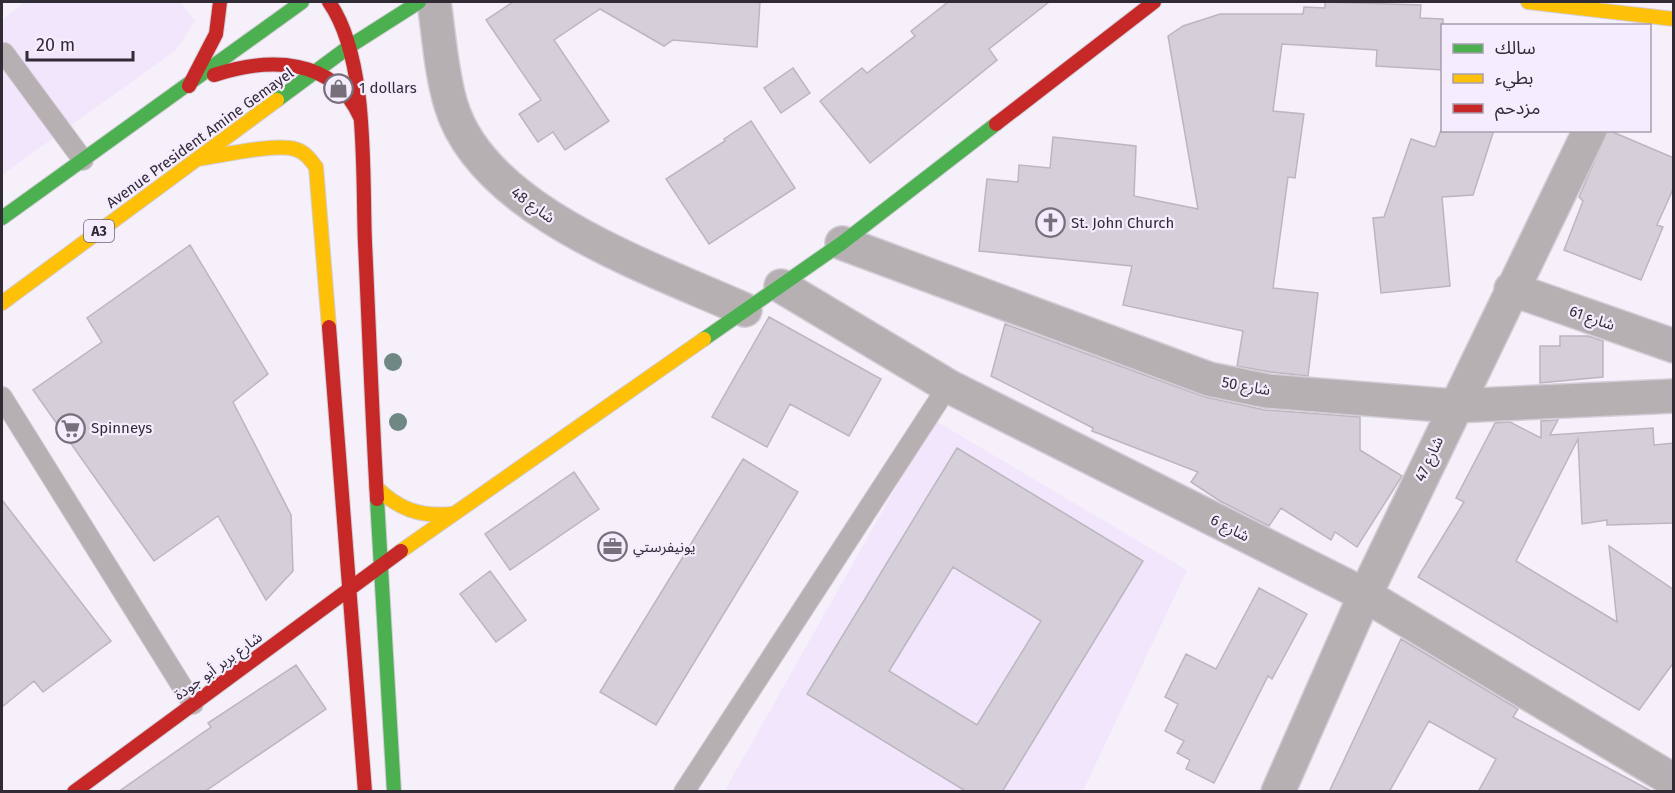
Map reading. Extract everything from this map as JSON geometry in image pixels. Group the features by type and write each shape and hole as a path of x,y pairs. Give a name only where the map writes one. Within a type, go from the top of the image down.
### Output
{"main road":[{"path":"189,86 216,34 220,2"},
{"path":"2,218 189,86 302,2"},
{"path":"329,2 338,15 350,46 360,117 375,488 394,792"},
{"name":"Avenue President Amine Gemayel","path":"2,303 318,72 350,46 419,2"},
{"name":"شارع بربر أبو جودة","path":"74,792 452,514 842,243 1154,2"},
{"path":"1528,2 1654,15"},
{"path":"189,86 238,67 256,64 318,72 348,95 360,117"},
{"path":"197,159 283,147 297,148 308,155 316,167 319,180 365,792"},
{"path":"375,488 387,500 418,515 452,514"}],"street":[{"name":"شارع 48","path":"434,2 451,105 472,146 495,174 538,211 573,232 744,310"},
{"name":"شارع 47","path":"1278,792 1365,595 1454,406 1589,132"},
{"name":"شارع 50","path":"842,243 1209,379 1267,391 1454,406 1674,396"},
{"name":"شارع 6","path":"780,286 948,386 1365,595 1674,781"},
{"name":"شارع 61","path":"1511,289 1674,346"}],"lane":[{"path":"4,53 84,160"},
{"path":"684,792 948,386"},
{"path":"2,397 193,704"}],"shaded area":[{"path":"24,2 180,2 195,21 176,50 2,175 2,21"},
{"path":"934,420 1187,570 1083,791 724,792"}],"building":[{"path":"513,2 760,2 757,47 673,40 664,46 600,9 554,40 609,121 565,150 553,132 538,142 519,114 541,100 486,20"},
{"path":"948,2 1049,2 989,49 997,60 870,163 820,101 862,68 867,73 915,36 911,31"},
{"path":"1325,2 1421,5 1420,18 1443,19 1443,24 1441,24 1441,70 1376,66 1377,50 1282,44 1273,111 1304,114 1295,178 1288,177 1273,288 1318,293 1308,376 1237,366 1243,331 1123,305 1132,266 979,251 987,179 1018,182 1019,165 1050,168 1053,137 1136,146 1134,196 1198,209 1168,36 1183,26 1220,14 1303,14 1304,7 1325,8"},
{"path":"793,68 810,93 781,113 764,88"},
{"path":"751,121 795,188 709,244 666,179 725,141 724,139"},
{"path":"1441,130 1441,132 1493,132 1473,195 1442,197 1450,286 1381,293 1373,218 1384,217 1411,139 1435,147"},
{"path":"1607,132 1613,132 1674,158 1674,187 1657,225 1663,227 1641,280 1564,250 1583,201 1579,197"},
{"path":"190,245 268,374 233,402 291,515 293,571 266,600 218,516 154,561 33,390 102,342 87,318"},
{"path":"769,317 881,379 849,436 790,404 767,447 712,417"},
{"path":"1005,324 1205,397 1265,410 1360,417 1360,450 1402,476 1357,547 1335,532 1331,540 1281,508 1269,526 1220,501 1191,482 1198,472 1092,431 1093,428 991,376"},
{"path":"1560,336 1588,336 1603,341 1603,377 1540,383 1540,346 1560,346"},
{"path":"1558,420 1550,435 1653,428 1654,445 1674,443 1674,523 1607,525 1607,520 1582,524 1578,439 1516,561 1617,622 1609,546 1674,590 1674,662 1639,710 1418,577 1464,502 1456,498 1495,423 1510,422 1541,438 1541,421"},
{"path":"957,448 1143,561 1002,792 967,792 807,694","holes":["953,567 1041,621 977,725 889,671"]},
{"path":"743,459 798,492 656,725 600,692"},
{"path":"574,472 599,509 510,570 485,534"},
{"path":"2,500 111,641 43,692 34,681 2,707"},
{"path":"490,571 526,620 496,642 460,594"},
{"path":"1259,588 1307,614 1272,679 1268,676 1214,783 1186,769 1190,760 1177,753 1184,741 1165,731 1178,704 1165,697 1186,654 1216,669"},
{"path":"1401,639 1518,709 1513,717 1653,792 1478,792 1496,759 1429,721 1389,792 1329,792"},
{"path":"296,665 326,709 204,792 118,792 211,727 208,723"}],"traffic: fast":[{"path":"2,218 302,2"},
{"path":"277,100 350,46 419,2"},
{"path":"704,339 842,243 996,124"},
{"path":"377,499 394,792"}],"traffic: slow":[{"path":"1528,2 1674,19"},
{"path":"2,303 277,100"},
{"path":"197,159 261,149 286,148 302,152 312,161 316,167 329,327"},
{"path":"401,551 704,339"},
{"path":"376,487 384,495 410,510 429,514 451,514"}],"traffic: jam":[{"path":"189,86 216,34 220,2"},
{"path":"329,2 342,26 351,54 361,118 377,499"},
{"path":"996,124 1154,2"},
{"path":"214,75 256,66 298,67 316,73 334,83 348,97 360,117"},
{"path":"329,327 365,792"},
{"path":"74,792 401,551"}],"place":[{"name":"1 dollars","path":"338,88"},
{"name":"St. John Church","path":"1050,223"},
{"name":"Spinneys","path":"70,428"},
{"name":"يونيفرستي","path":"612,547"}]}
